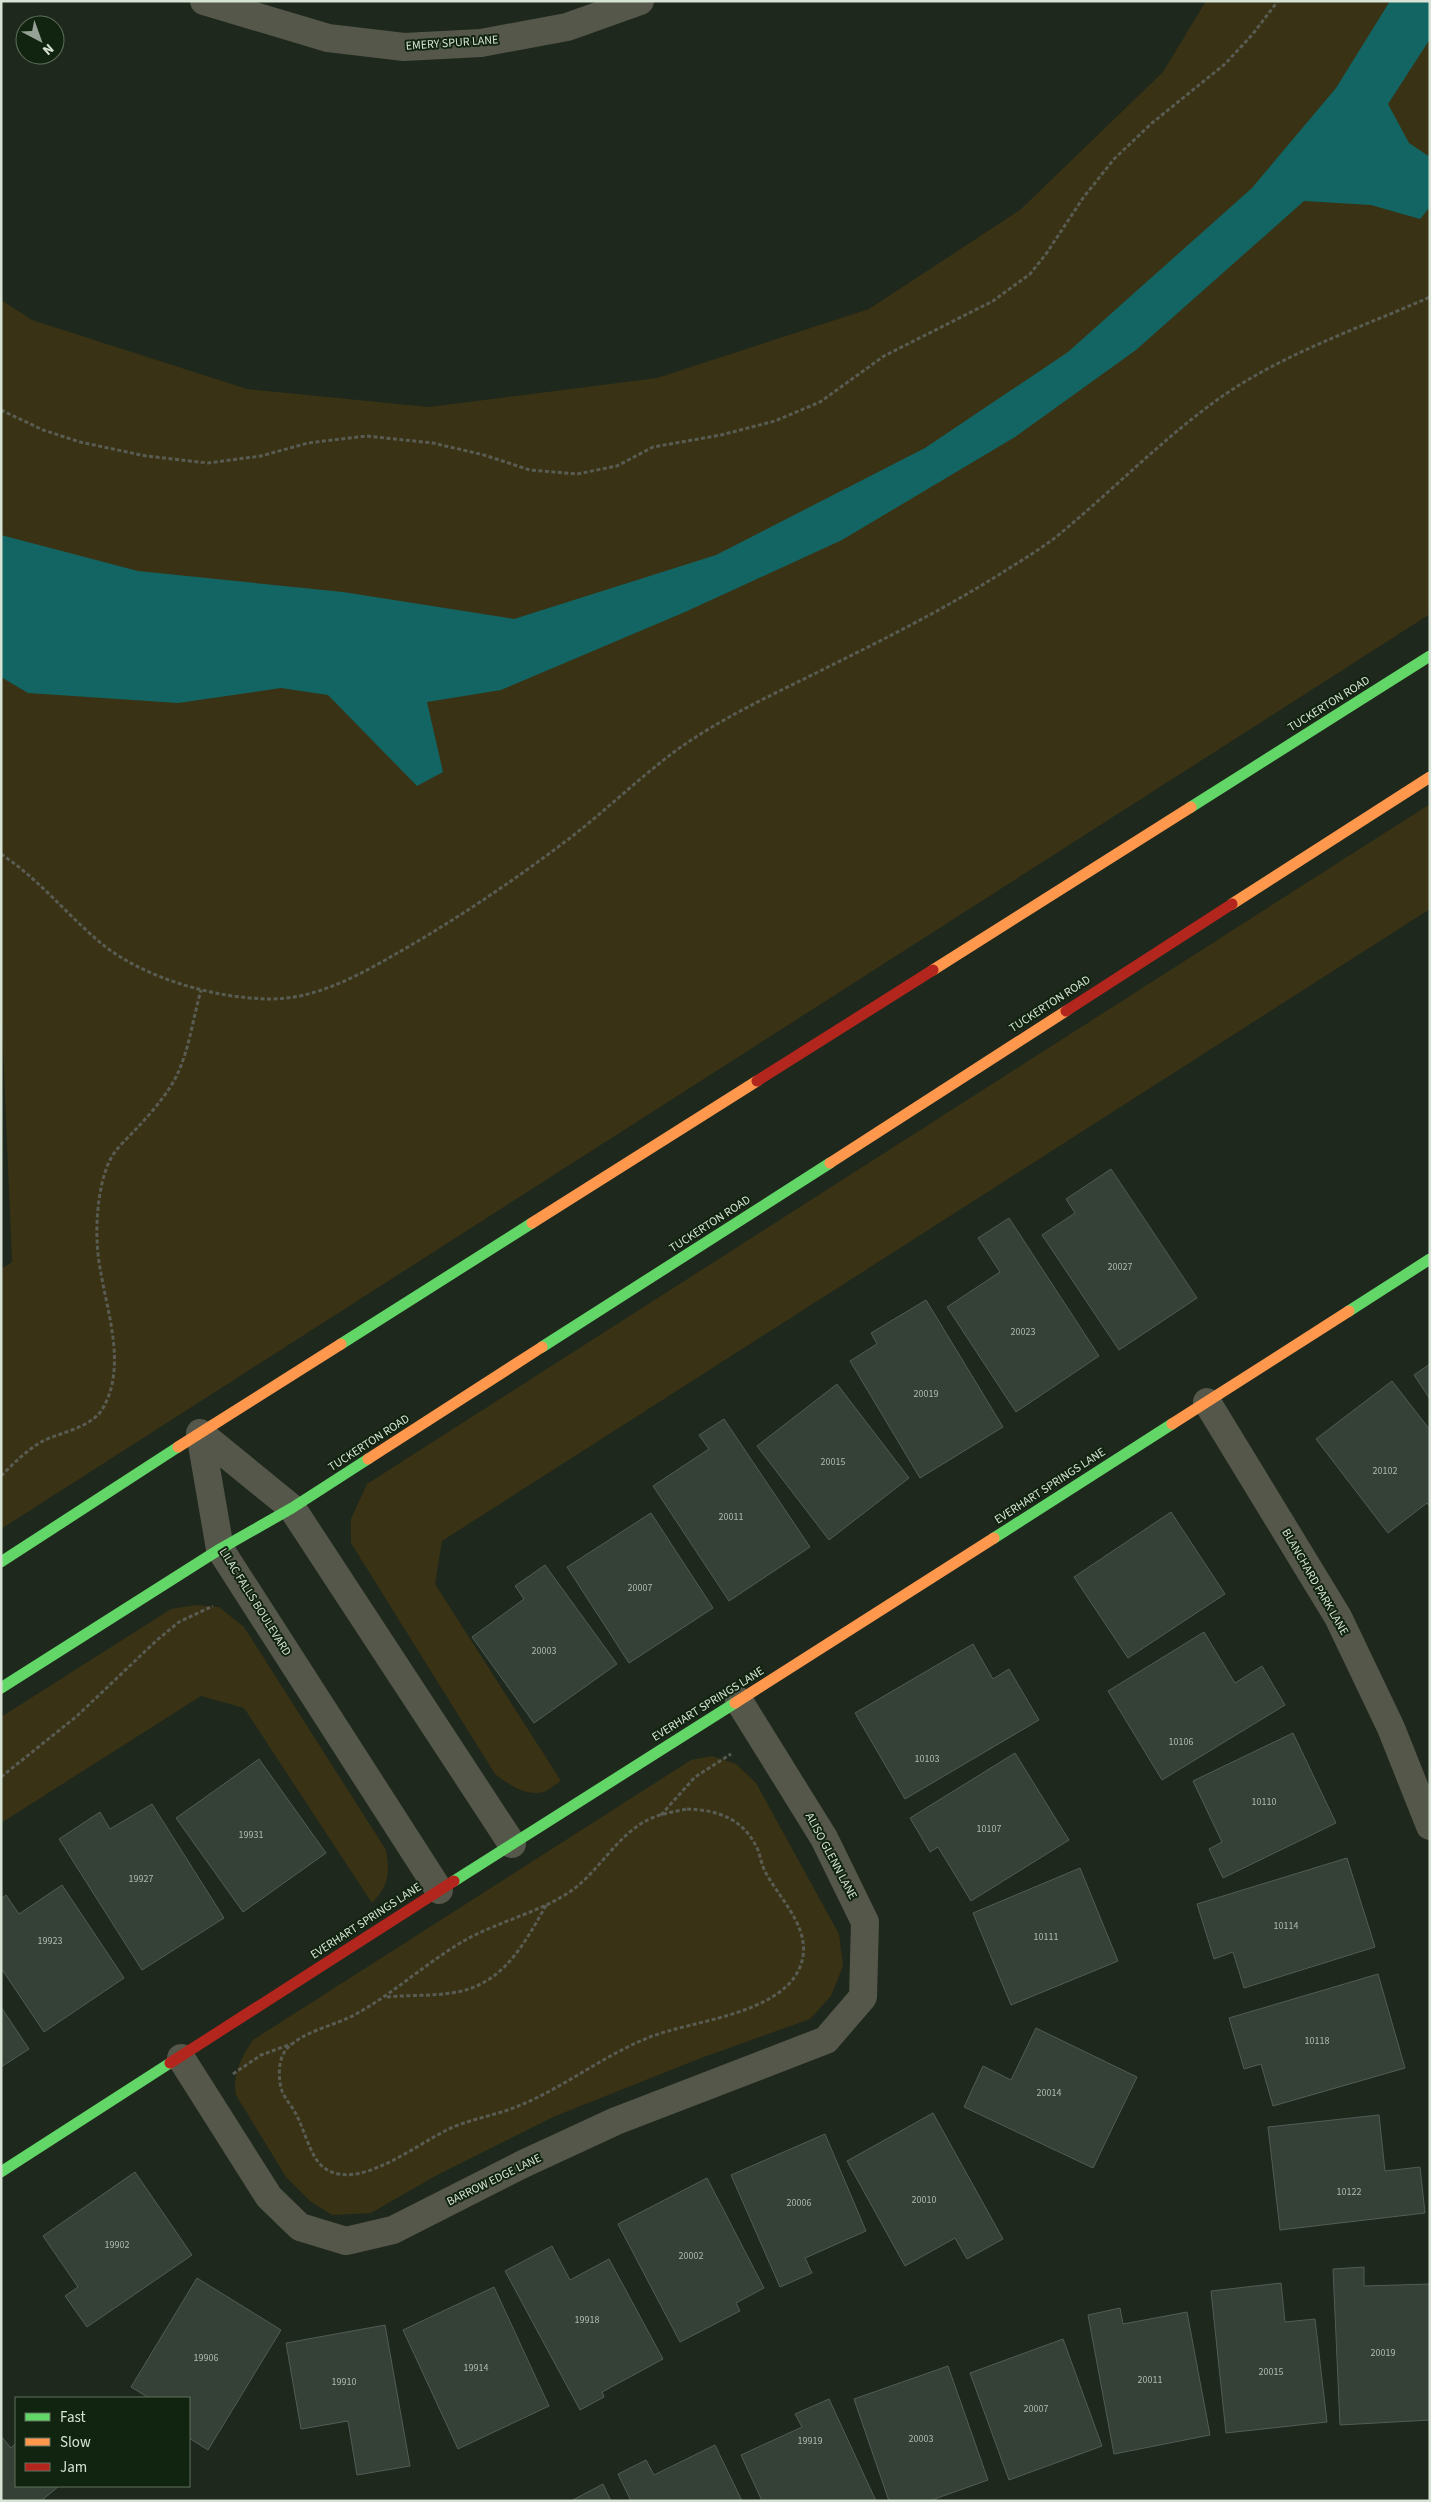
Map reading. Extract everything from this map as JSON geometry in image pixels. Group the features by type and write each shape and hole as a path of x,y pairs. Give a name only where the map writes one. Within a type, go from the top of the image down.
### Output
{"main road":[{"name":"TUCKERTON ROAD","path":"1,1562 200,1433 1430,656"},
{"name":"TUCKERTON ROAD","path":"1,1688 220,1549 292,1508 1430,777"},
{"name":"EVERHART SPRINGS LANE","path":"1,2172 181,2058 439,1890 739,1701 1430,1259"}],"street":[{"name":"EMERY SPUR LANE","path":"204,1 262,20 328,38 404,47 481,43 567,27 640,1"},
{"name":"BLANCHARD PARK LANE","path":"1207,1402 1338,1617 1391,1728 1430,1826"},
{"path":"200,1433 292,1508 512,1844"},
{"name":"LILAC FALLS BOULEVARD","path":"200,1433 220,1549 439,1890"},
{"name":"ALISO GLENN LANE","path":"739,1701 824,1838 865,1922 863,1997"},
{"name":"BARROW EDGE LANE","path":"181,2058 269,2197 300,2227 346,2241 394,2230 524,2164 616,2121 826,2040 863,1997"}],"path":[{"path":"1,410 43,430 80,442 155,458 208,463 261,456 308,443 366,436 433,443 484,455 530,470 577,474 616,466 653,447 721,435 775,420 820,402 884,356 993,301 1030,274 1046,254 1083,198 1114,159 1152,123 1225,64 1252,35 1278,1"},
{"path":"1,854 16,864 98,940 119,956 164,978 201,990 270,999 313,993 362,974 445,926 511,881 572,836 673,753 718,724 877,642 997,576 1053,539 1192,419 1222,396 1317,344 1430,297"},
{"path":"1,1476 22,1455 40,1443 94,1418 103,1410 110,1394 115,1376 114,1351 99,1266 98,1233 99,1201 104,1174 111,1158 160,1102 176,1077 184,1057 201,990"},
{"path":"1,1777 77,1716 157,1640 179,1622 247,1589"},
{"path":"661,1815 695,1777 760,1735"},
{"path":"204,2094 262,2055 292,2044 352,2016 386,1997 433,1961 468,1939 508,1919 548,1904 578,1887 635,1828 661,1815 687,1809 709,1810 744,1827 757,1849 764,1871 799,1922 803,1944 801,1965 789,1984 770,1998 718,2017 682,2025 648,2037 612,2054 578,2077 523,2105 451,2128 378,2167 354,2176 336,2174 318,2163 295,2111 282,2090 279,2072 282,2055 292,2044"},
{"path":"386,1997 452,1993 489,1980 505,1966 522,1946 548,1904"}],"shaded area":[{"path":"1206,1 1430,1 1430,614 1,1529 1,1269 12,1262 1,999 1,300 32,320 247,389 429,407 657,378 869,309 1020,210 1163,72"},
{"path":"1430,804 1430,909 442,1541 435,1584 561,1781 544,1792 531,1793 511,1785 495,1774 351,1543 351,1519 367,1484"},
{"path":"196,1605 219,1607 244,1627 386,1850 387,1878 382,1890 372,1903 244,1708 201,1696 1,1823 1,1717 171,1609"},
{"path":"712,1756 736,1764 756,1783 839,1934 843,1966 831,1996 810,2019 701,2058 553,2117 437,2175 371,2213 332,2215 310,2201 286,2177 236,2095 235,2080 238,2066 253,2040 691,1760"}],"water":[{"path":"1390,1 1430,1 1430,39 1388,104 1409,143 1430,157 1430,207 1420,219 1371,205 1304,201 1136,350 1015,437 842,540 685,612 501,690 427,702 443,772 417,786 328,695 281,688 178,703 28,693 1,677 1,535 138,571 343,592 514,619 716,555 925,448 1068,352 1252,188 1336,88"}],"building":[{"path":"1111,1169 1197,1298 1119,1350 1042,1235 1075,1213 1066,1199"},
{"path":"1009,1218 1099,1356 1016,1412 947,1307 1000,1272 978,1238"},
{"path":"926,1300 1003,1427 920,1478 850,1361 877,1344 871,1333"},
{"path":"1430,1364 1430,1399 1414,1375"},
{"path":"1392,1381 1430,1430 1430,1507 1427,1503 1388,1533 1316,1439"},
{"path":"837,1384 909,1478 829,1540 757,1446"},
{"path":"724,1419 810,1547 729,1601 653,1486 709,1449 699,1435"},
{"path":"1171,1512 1225,1594 1128,1658 1074,1577"},
{"path":"651,1513 713,1608 629,1663 567,1567"},
{"path":"545,1565 617,1664 534,1723 472,1637 524,1599 515,1586"},
{"path":"1204,1632 1235,1683 1262,1666 1285,1705 1162,1780 1108,1691"},
{"path":"973,1644 993,1679 1009,1669 1039,1720 905,1799 855,1713"},
{"path":"1293,1733 1336,1823 1223,1878 1209,1849 1222,1842 1193,1781"},
{"path":"1015,1753 1069,1840 971,1901 938,1847 930,1852 910,1818"},
{"path":"259,1759 326,1853 243,1912 176,1818"},
{"path":"152,1804 224,1918 142,1970 59,1839 100,1812 110,1829"},
{"path":"1347,1858 1375,1947 1244,1988 1233,1952 1214,1959 1197,1904"},
{"path":"1080,1868 1118,1961 1011,2005 973,1913"},
{"path":"62,1885 124,1978 44,2032 1,1968 1,1899 6,1895 19,1914"},
{"path":"1378,1974 1405,2068 1273,2106 1261,2064 1244,2069 1229,2018"},
{"path":"1,2007 29,2049 1,2067"},
{"path":"1036,2028 1137,2077 1093,2168 964,2107 983,2066 1011,2080"},
{"path":"933,2113 1003,2239 967,2259 955,2238 905,2266 847,2161"},
{"path":"1379,2115 1385,2171 1420,2167 1425,2213 1280,2230 1268,2127"},
{"path":"825,2134 866,2231 805,2258 812,2273 780,2287 731,2175"},
{"path":"135,2172 192,2255 87,2327 65,2296 78,2287 43,2236"},
{"path":"707,2178 764,2288 736,2303 740,2311 680,2342 618,2224"},
{"path":"552,2246 570,2280 609,2259 663,2359 602,2392 604,2397 580,2410 505,2271"},
{"path":"1364,2267 1364,2286 1430,2284 1430,2420 1340,2425 1333,2269"},
{"path":"197,2278 281,2330 208,2450 190,2439 190,2397 147,2397 131,2387"},
{"path":"1281,2283 1285,2322 1315,2319 1327,2422 1226,2433 1211,2291"},
{"path":"494,2287 549,2406 458,2449 403,2330"},
{"path":"1120,2308 1123,2324 1187,2312 1210,2435 1114,2454 1088,2315"},
{"path":"385,2325 410,2466 357,2475 348,2421 301,2429 286,2343"},
{"path":"1063,2339 1102,2446 1009,2480 970,2373"},
{"path":"948,2366 988,2480 929,2501 889,2501 854,2399"},
{"path":"829,2399 876,2501 762,2501 741,2455 802,2427 795,2414"},
{"path":"1,2436 11,2448 15,2444 15,2487 58,2487 41,2501 1,2501"},
{"path":"715,2445 742,2501 631,2501 618,2474 646,2460 654,2475"},
{"path":"603,2484 611,2501 571,2501"}],"traffic: fast":[{"path":"1191,807 1430,656"},
{"path":"542,1347 830,1163"},
{"path":"341,1344 532,1223"},
{"path":"1349,1311 1430,1259"},
{"path":"994,1538 1172,1424"},
{"path":"1,1562 178,1447"},
{"path":"1,1688 220,1549 292,1508 368,1459"},
{"path":"454,1881 735,1703"},
{"path":"1,2172 170,2063"}],"traffic: slow":[{"path":"1232,904 1430,777"},
{"path":"933,970 1191,807"},
{"path":"830,1163 1066,1011"},
{"path":"532,1223 757,1081"},
{"path":"1172,1424 1349,1311"},
{"path":"178,1447 341,1344"},
{"path":"368,1459 542,1347"},
{"path":"735,1703 994,1538"}],"traffic: jam":[{"path":"1066,1011 1232,904"},
{"path":"757,1081 933,970"},
{"path":"170,2063 454,1881"}]}
